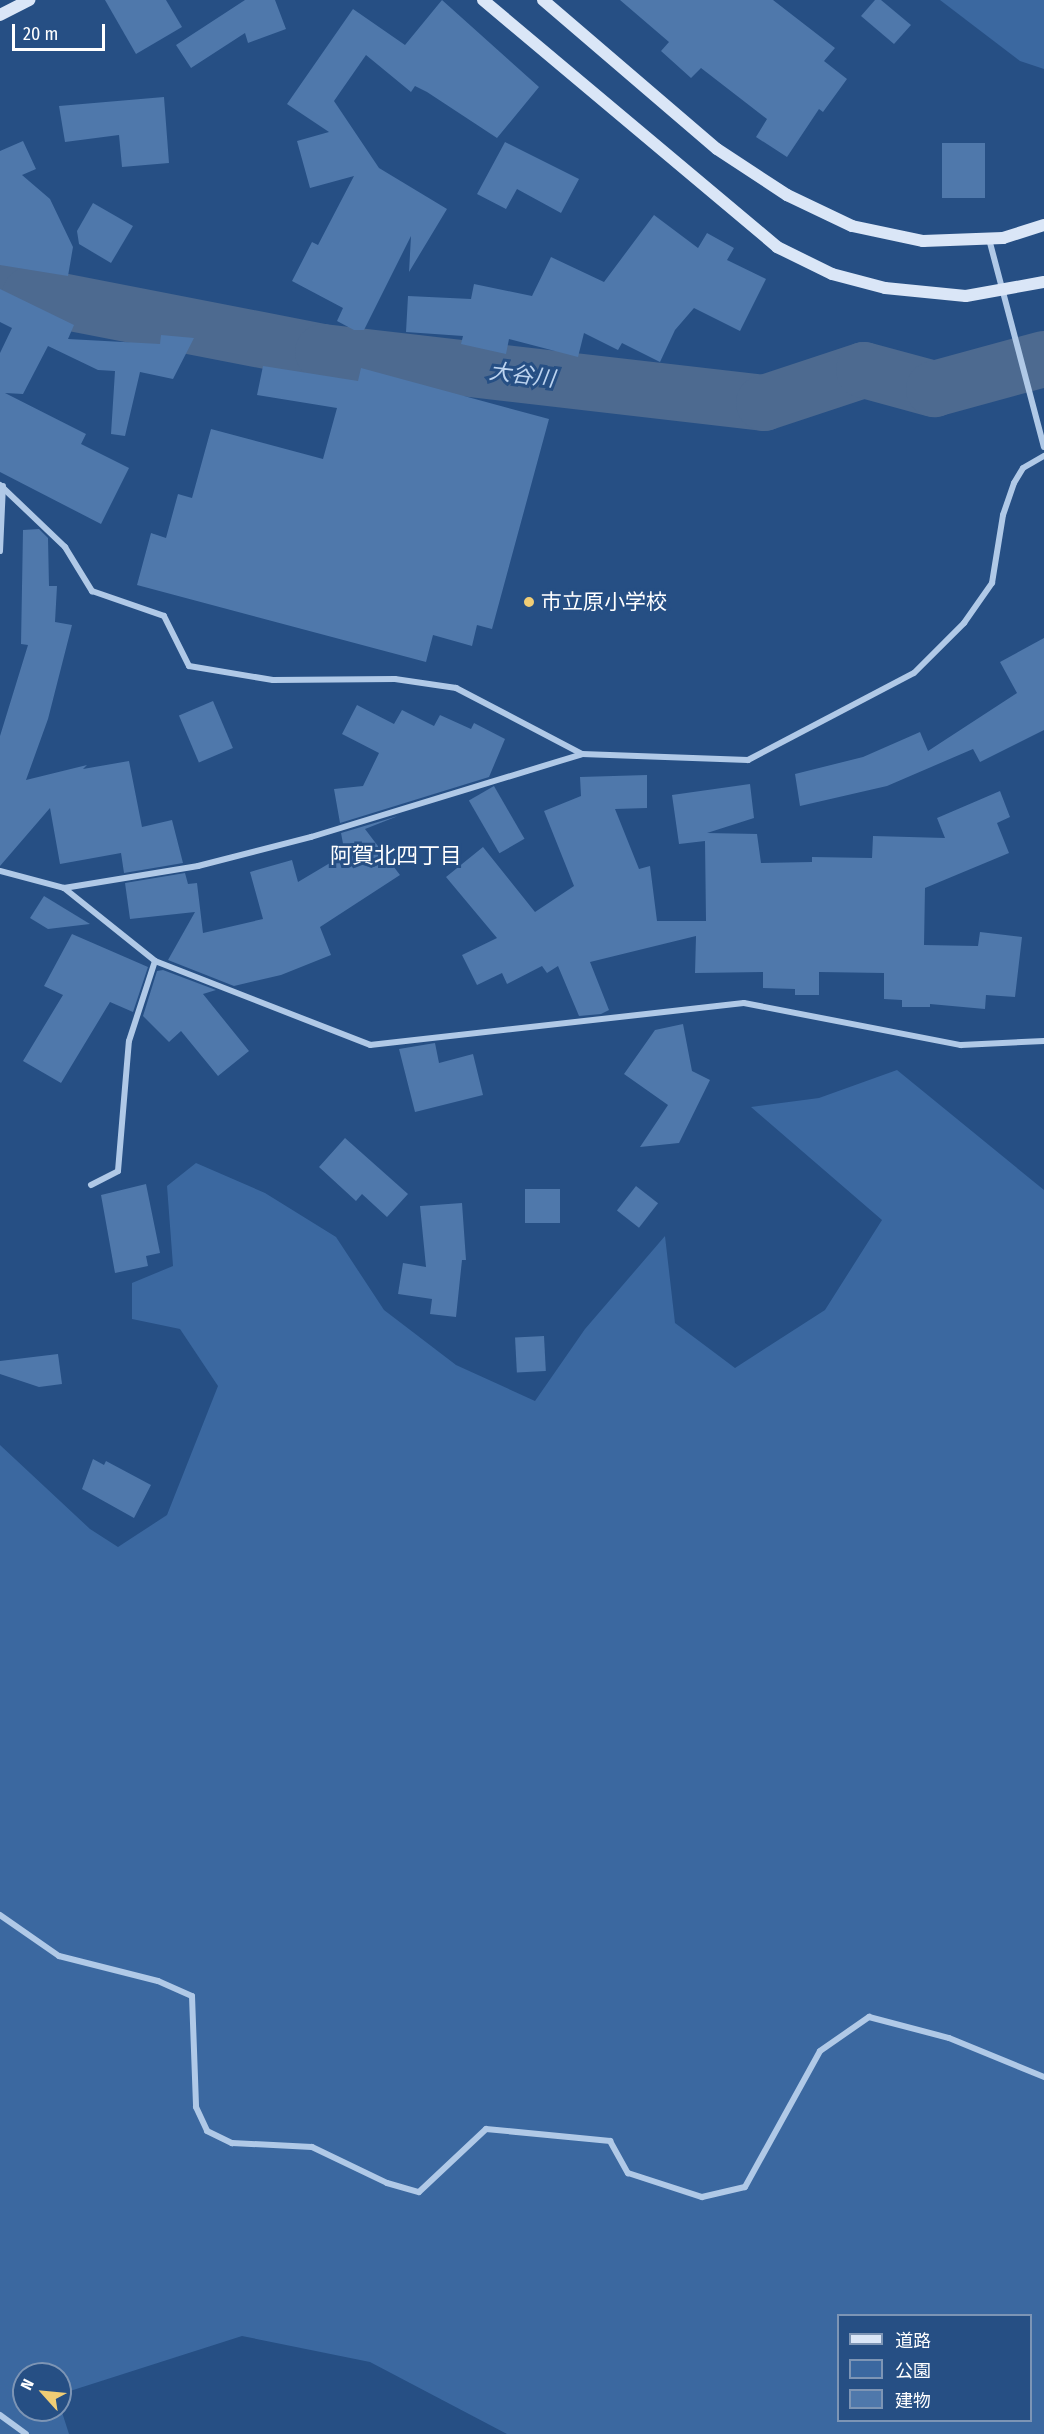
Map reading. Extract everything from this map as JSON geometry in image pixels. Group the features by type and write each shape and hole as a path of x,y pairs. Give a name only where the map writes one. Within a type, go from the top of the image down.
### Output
{"street":[{"path":"0,15 28,0"},
{"path":"483,0 777,247 832,274 885,288 966,296 1044,282"},
{"path":"543,0 717,149 787,195 852,226 924,241 989,238 1044,225"},
{"path":"989,238 1044,447"},
{"path":"64,888 198,866 311,837 582,754 748,760 914,673 964,623 992,583 1003,515 1014,483 1023,468 1044,456"},
{"path":"1,485 65,547 92,591 164,616 189,666 273,680 395,680 456,688 582,754"},
{"path":"0,551 1,485"},
{"path":"0,871 64,888 155,961 370,1046 744,1003 961,1045 1044,1041"},
{"path":"91,1185 118,1171 129,1041 155,961"},
{"path":"0,1915 59,1956 159,1981 192,1996 196,2107 207,2131 232,2143 312,2147 387,2183 419,2192 486,2129 610,2141 628,2173 702,2197 745,2187 820,2050 869,2017 950,2038 1044,2077"},
{"path":"0,2415 26,2434"}],"green space":[{"path":"940,0 1044,0 1044,69 1020,61"},
{"path":"897,1070 1044,1190 1044,2434 507,2434 370,2362 242,2336 72,2390 72,2362 12,2362 12,2422 65,2422 69,2434 0,2434 0,1445 90,1529 118,1547 167,1515 218,1386 180,1329 132,1319 132,1283 173,1266 167,1186 196,1163 265,1193 336,1237 384,1310 456,1365 535,1401 585,1329 665,1236 675,1323 735,1368 825,1310 882,1220 751,1107 819,1098"}],"building":[{"path":"105,0 166,0 182,27 136,54"},
{"path":"245,0 275,0 286,29 248,43 245,33 191,68 176,45"},
{"path":"442,0 539,87 497,138 427,92 415,86 411,92 366,55 334,101 379,168 447,209 409,272 411,236 364,330 354,330 337,321 343,308 292,281 312,242 318,245 354,176 310,188 297,141 329,132 287,104 353,9 405,45"},
{"path":"620,0 773,0 835,48 824,61 847,79 823,112 819,109 787,157 756,137 767,119 701,68 691,78 661,51 669,42"},
{"path":"875,0 881,0 911,25 894,44 861,16"},
{"path":"164,97 169,163 122,167 119,135 65,142 59,106"},
{"path":"23,141 36,169 22,175 50,199 73,247 68,276 0,265 0,151"},
{"path":"505,142 579,179 561,213 517,189 506,209 477,194"},
{"path":"942,143 985,143 985,198 942,198"},
{"path":"93,203 133,226 111,263 79,244 77,231"},
{"path":"654,215 698,248 707,233 734,248 727,260 766,279 740,331 694,308 675,330 660,362 622,343 618,350 584,333 578,357 509,339 506,354 461,344 463,336 406,332 408,296 471,299 474,284 532,296 551,257 604,282"},
{"path":"0,289 74,325 68,339 160,344 161,335 194,338 173,379 140,372 125,436 111,434 115,371 98,370 48,346 23,394 5,393 86,434 81,444 129,468 101,524 0,472 0,353 12,328 0,322"},
{"path":"263,366 358,381 361,368 549,419 492,629 477,625 472,646 433,635 426,662 137,585 151,533 166,538 178,494 192,498 211,429 323,459 337,408 257,395"},
{"path":"39,529 48,538 49,586 57,586 55,622 72,625 48,719 26,780 87,765 83,769 129,761 142,827 172,820 183,863 124,873 121,853 60,864 50,808 0,866 0,736 28,645 21,644 23,530"},
{"path":"1044,638 1044,730 980,762 973,749 887,786 800,806 795,774 863,757 920,732 928,751 1017,693 1000,662"},
{"path":"213,701 233,748 199,762 179,715"},
{"path":"357,705 394,724 402,710 434,726 440,715 471,729 474,723 505,739 489,777 340,823 334,789 363,786 379,753 342,734"},
{"path":"647,775 647,808 615,809 639,869 650,866 657,921 706,921 705,841 679,844 672,795 750,784 754,818 707,833 757,834 761,863 812,862 812,857 872,858 873,836 945,838 937,818 1000,791 1010,817 997,823 1009,853 925,888 924,945 978,946 980,932 1022,937 1015,997 986,995 985,1009 930,1004 930,1007 902,1007 902,1000 884,999 884,973 819,972 819,995 795,995 795,989 763,988 763,972 695,973 696,936 590,962 609,1010 601,1014 579,1016 558,966 547,973 542,966 507,984 502,973 477,985 462,955 497,938 446,877 483,847 535,912 574,886 544,811 581,796 580,777"},
{"path":"494,786 524,839 499,853 469,800"},
{"path":"398,816 365,829 400,875 320,927 331,955 281,975 234,986 168,960 195,912 130,919 125,883 185,873 188,884 197,883 203,933 263,919 250,872 292,860 298,882 345,854 341,833"},
{"path":"44,896 90,924 48,929 30,918"},
{"path":"72,934 148,967 133,1012 110,1002 61,1083 23,1061 63,995 44,986"},
{"path":"163,970 216,990 203,994 249,1051 218,1076 181,1031 169,1042 143,1016 157,971"},
{"path":"683,1024 692,1071 710,1080 679,1143 640,1147 668,1105 624,1074 655,1030"},
{"path":"435,1043 439,1063 473,1054 483,1095 415,1112 399,1049"},
{"path":"345,1138 408,1194 387,1217 362,1194 356,1201 319,1167"},
{"path":"146,1184 160,1253 146,1256 148,1266 115,1273 101,1195"},
{"path":"636,1186 658,1203 639,1228 617,1210"},
{"path":"525,1189 560,1189 560,1223 525,1223"},
{"path":"462,1203 466,1260 462,1260 456,1317 430,1314 432,1299 398,1294 403,1263 426,1267 420,1206"},
{"path":"544,1336 546,1371 517,1372 515,1338"},
{"path":"58,1354 62,1384 39,1387 0,1374 0,1361"},
{"path":"93,1459 104,1465 106,1461 151,1485 134,1518 82,1489"}],"waterway":[{"name":"大谷川","path":"0,275 30,295 323,352 764,403 864,370 934,389 1044,359"}],"place":[{"name":"市立原小学校","path":"529,602"}],"district":[{"name":"阿賀北四丁目","path":"396,856"}]}
